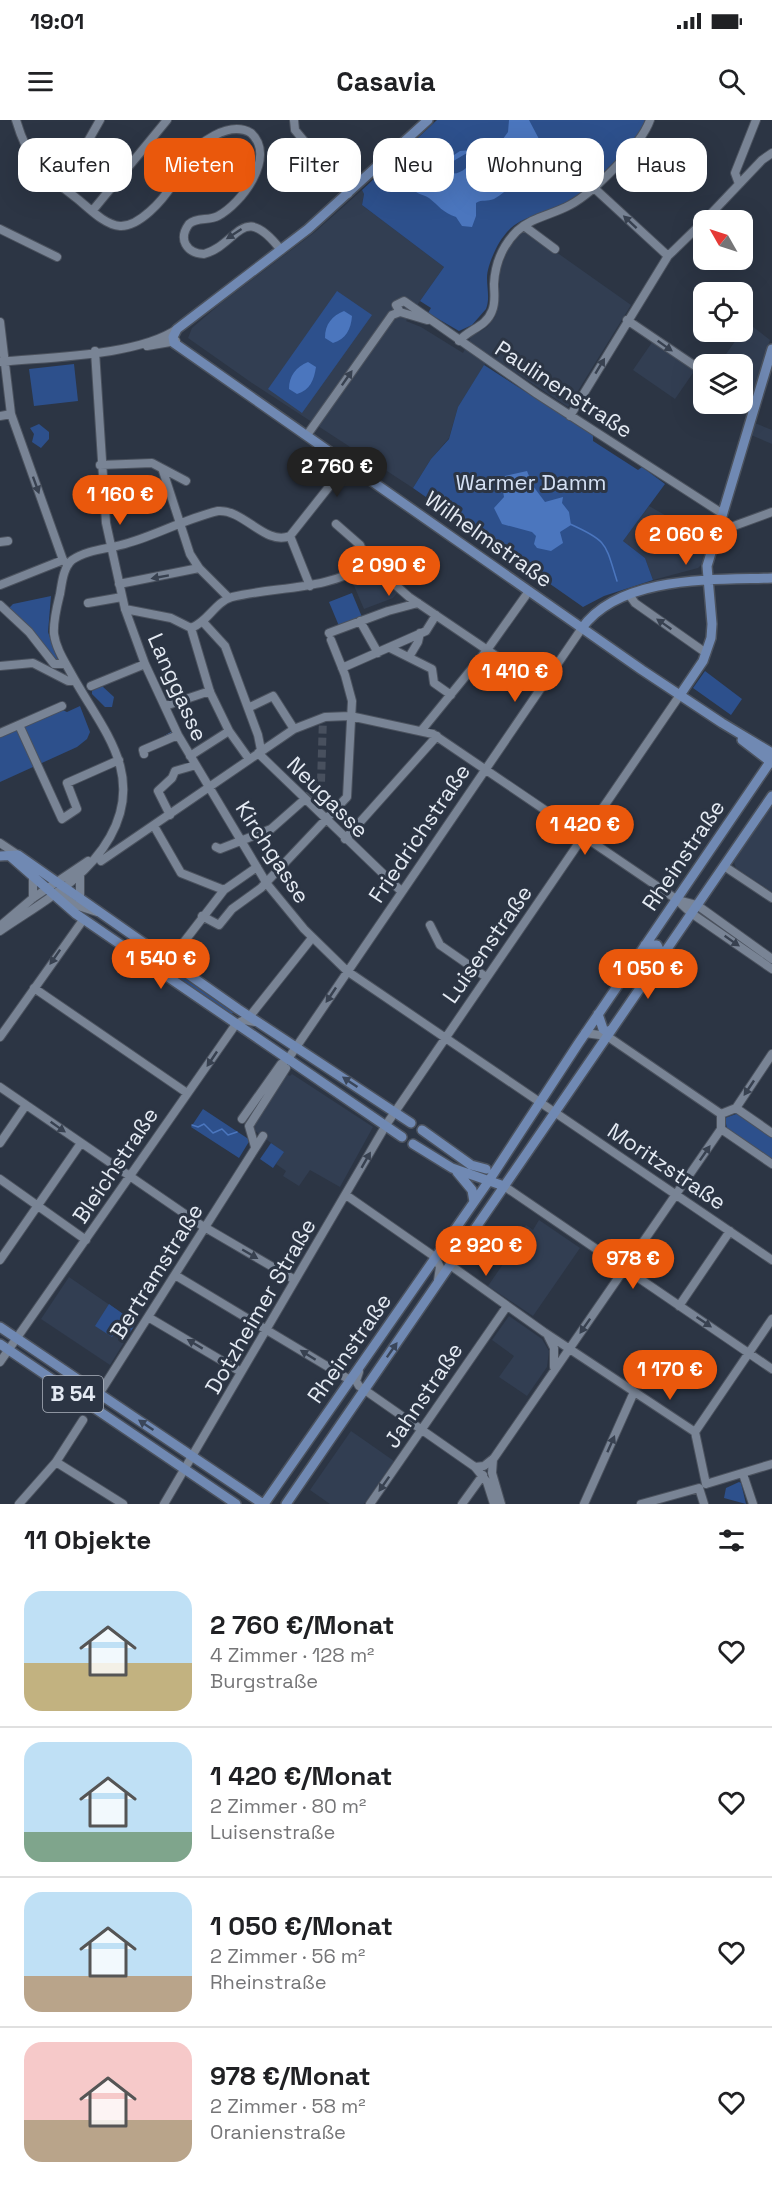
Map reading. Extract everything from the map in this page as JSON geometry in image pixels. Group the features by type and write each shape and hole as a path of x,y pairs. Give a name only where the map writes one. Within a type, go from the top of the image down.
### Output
{"main road":[{"path":"175,341 177,329 281,250 348,194 428,120"},
{"path":"175,341 197,315"},
{"name":"Wilhelmstraße","path":"175,341 347,464 772,759"},
{"path":"680,695 706,653 712,624 706,578 707,566 772,349"},
{"path":"582,628 602,607 682,580 772,578"},
{"name":"Rheinstraße","path":"263,1504 488,1182 585,1033 772,759"},
{"name":"Rheinstraße","path":"286,1504 772,796"},
{"path":"8,857 33,877 80,900 135,936 411,1123"},
{"path":"8,857 55,889 83,920 236,1024 287,1063 402,1137"},
{"path":"135,936 138,957"},
{"path":"645,945 657,945 662,956"},
{"path":"598,1014 603,1029 610,1033"},
{"path":"284,1039 287,1063"},
{"path":"422,1130 471,1165 486,1169"},
{"path":"413,1144 469,1176 504,1186"},
{"path":"469,1176 500,1162"},
{"path":"456,1170 472,1190 474,1202"},
{"name":"B 54","path":"0,1327 263,1504"},
{"name":"B 54","path":"4,1347 233,1503"}],"street":[{"path":"16,120 23,138"},
{"path":"90,138 100,120"},
{"path":"93,210 167,120"},
{"path":"294,120 295,130 348,194"},
{"path":"604,176 643,137 650,120"},
{"path":"739,184 735,173 756,120"},
{"path":"69,192 115,225 130,225 167,192 180,167 200,143 221,129 241,127 253,134 259,146 254,177 222,214 189,224 184,234 184,243 194,253 208,253 237,230 254,228 267,233 281,250"},
{"path":"714,210 762,159 772,153"},
{"path":"459,341 489,317 495,302 494,283 500,256 508,242 524,226 568,206 586,192"},
{"path":"598,192 668,256"},
{"path":"524,226 555,249"},
{"path":"0,229 57,257"},
{"path":"570,416 668,256 693,232"},
{"name":"Paulinenstraße","path":"307,435 388,319 400,312 396,305 404,301 428,320 570,416 723,514"},
{"path":"627,320 693,365"},
{"path":"0,322 2,362 11,414 66,562 54,632 65,664 88,706 106,728 119,760 122,800 100,857 80,874 55,889 33,898 0,926"},
{"path":"134,346 156,340 177,329"},
{"path":"156,340 175,341"},
{"path":"2,362 175,341"},
{"name":"Langgasse","path":"95,351 104,509 125,609 145,664 178,735 210,788"},
{"path":"0,416 11,414"},
{"path":"100,465 148,463 186,481"},
{"path":"0,585 218,511 233,512 276,538 290,536 347,464"},
{"path":"163,471 190,554 199,568 229,598"},
{"path":"719,526 728,528 772,512"},
{"path":"336,524 360,545 368,564 418,603 519,672 522,679 541,689"},
{"path":"290,536 310,586"},
{"path":"191,628 203,622 229,598 327,583 368,564"},
{"path":"119,584 199,568"},
{"path":"422,731 487,650 529,591"},
{"path":"630,596 635,603 706,653"},
{"path":"88,603 123,597"},
{"path":"202,916 219,925 232,909 263,884 344,803 348,794 352,701 330,636 360,621 418,603"},
{"path":"0,605 29,632 54,664 65,664"},
{"path":"125,609 171,618 191,628 210,691 229,731 249,759"},
{"path":"342,668 390,648 394,643 426,631 436,615"},
{"path":"360,621 378,653"},
{"path":"203,622 225,646 248,708 259,752"},
{"name":"Friedrichstraße","path":"287,1063 401,891 582,628"},
{"path":"409,657 418,642 420,633"},
{"path":"390,648 432,669 434,683 451,695"},
{"path":"0,666 27,662 68,681 75,681"},
{"path":"91,686 145,664"},
{"path":"165,706 210,691"},
{"name":"Luisenstraße","path":"386,1125 680,695"},
{"path":"248,708 273,696 294,729"},
{"path":"0,733 62,705"},
{"path":"0,931 100,857 122,847 154,826 259,752 294,729 325,717 422,731 437,736 676,899 772,959"},
{"path":"19,725 37,769 62,819 77,809 67,783 119,760"},
{"path":"190,756 229,731"},
{"path":"144,754 143,750 178,735"},
{"path":"345,839 437,736"},
{"name":"Neugasse","path":"259,752 345,839 401,891"},
{"path":"170,815 158,791 172,778 175,771 196,765"},
{"name":"Kirchgasse","path":"210,788 257,867 263,884 312,938 347,971 541,1101"},
{"path":"216,847 220,849 271,829 305,799"},
{"path":"154,826 181,873 224,890"},
{"path":"109,838 122,847"},
{"path":"0,844 8,857"},
{"path":"724,866 772,898"},
{"path":"170,960 224,890 257,867"},
{"path":"80,874 80,900"},
{"path":"33,877 33,898"},
{"path":"55,889 75,905 98,912"},
{"path":"694,909 772,969"},
{"path":"0,1037 83,920"},
{"path":"430,925 440,945 486,977"},
{"path":"250,1016 312,938"},
{"path":"34,988 187,1093"},
{"path":"236,1024 244,1020 262,1024"},
{"name":"Bleichstraße","path":"0,1362 4,1347 16,1338 236,1024"},
{"path":"585,1033 610,1033 721,1114"},
{"path":"721,1114 736,1108 772,1054"},
{"path":"242,1119 280,1064 287,1063"},
{"path":"255,1147 249,1126 287,1063"},
{"path":"0,1087 204,1227 295,1280"},
{"name":"Moritzstraße","path":"541,1101 772,1260"},
{"path":"0,1143 26,1105"},
{"path":"736,1108 772,1133"},
{"path":"476,1467 484,1467 494,1459 721,1129 721,1114"},
{"name":"Dotzheimer Straße","path":"164,1504 386,1125"},
{"path":"721,1129 772,1164"},
{"name":"Bertramstraße","path":"99,1394 263,1136"},
{"path":"0,1260 81,1143"},
{"path":"0,1179 86,1240"},
{"path":"504,1186 772,1368"},
{"path":"346,1194 435,1257 440,1272 435,1287"},
{"path":"679,1306 730,1231"},
{"path":"450,1265 544,1332 695,1432"},
{"path":"175,1275 350,1380"},
{"name":"Jahnstraße","path":"370,1504 507,1306"},
{"path":"148,1317 241,1372"},
{"path":"704,1504 695,1432 772,1318"},
{"path":"544,1332 554,1348 554,1369"},
{"path":"362,1363 356,1381 364,1390 476,1467 483,1475 494,1504"},
{"path":"584,1504 634,1392"},
{"path":"19,1504 56,1462 83,1420"},
{"path":"494,1459 492,1473 501,1504"},
{"path":"56,1462 123,1504"},
{"path":"641,1504 772,1464"},
{"path":"743,1474 753,1504"},
{"path":"462,1504 483,1475"}],"shaded area":[{"path":"509,120 529,120 538,138 504,138 508,132"},
{"path":"466,150 466,154 454,161 454,155"},
{"path":"466,168 466,192 503,192 494,199 476,203 476,216 472,227 462,226 456,217 444,211 427,197 416,192 454,192 454,174"},
{"path":"361,191 364,194 362,205 444,267 406,321 421,327 463,353 471,337 487,327 495,317 498,308 500,269 510,246 525,230 631,305 568,407 490,356 458,407 449,438 431,459 413,488 252,383 188,338 192,328 220,304 315,232"},
{"path":"344,311 352,316 350,325 347,333 333,343 325,338 326,329 336,315"},
{"path":"753,327 770,340 753,395 753,354 726,354 735,342 753,342"},
{"path":"653,341 693,369 693,373 675,399 633,370"},
{"path":"308,362 316,367 314,376 311,384 297,394 289,389 290,380 300,366"},
{"path":"755,423 772,430 772,444 751,435"},
{"path":"527,471 533,486 545,502 563,497 562,503 569,512 571,525 560,532 563,543 551,551 537,548 534,544 536,536 532,532 502,524 494,508 504,497 501,480 505,476"},
{"path":"649,506 709,540 702,564 698,568 653,580 645,558 623,541"},
{"path":"375,572 397,593 393,598 364,609 352,581"},
{"path":"772,805 772,892 736,868 734,862"},
{"path":"286,1074 290,1076 292,1074 373,1127 340,1187 310,1170 299,1186 283,1176 286,1171 276,1164 283,1152 250,1127"},
{"path":"539,1220 580,1248 533,1316 488,1286 512,1251 506,1246 515,1232 520,1235 526,1225 533,1230"},
{"path":"69,1277 136,1323 110,1365 41,1319"},
{"path":"509,1316 542,1339 549,1351 547,1367 527,1396 499,1377 514,1356 492,1340"},
{"path":"351,1431 394,1461 364,1504 330,1504 310,1490"}],"green space":[{"path":"437,120 645,120 634,138 616,138 616,160 604,172 604,138 466,138 466,192 582,192 563,205 520,221 506,233 488,269 486,309 472,325 459,331 428,313 431,308 420,301 444,267 362,205 364,194 362,190 373,180 373,192 454,192 454,138 418,138"},
{"path":"337,291 372,315 302,413 268,389"},
{"path":"74,364 78,401 34,406 29,369"},
{"name":"Warmer Damm","path":"484,365 593,435 593,441 638,470 642,467 665,484 623,541 645,558 653,580 604,596 583,607 413,488 431,459 449,439 458,407"},
{"path":"39,424 49,432 49,439 41,448 32,442 34,434 30,428"},
{"path":"352,593 362,617 339,626 329,602"},
{"path":"51,596 48,632 58,661 8,609 13,604"},
{"path":"492,657 501,662 498,666 525,684 518,694 482,671"},
{"path":"705,671 742,699 731,715 693,688"},
{"path":"102,686 114,697 112,707 105,707 92,694 92,691"},
{"path":"80,706 90,732 87,739 77,747 0,782 0,736 60,709 67,712"},
{"path":"136,943 235,1009 232,1014 208,998 195,993 132,949"},
{"path":"203,1109 250,1140 239,1158 191,1127"},
{"path":"739,1113 772,1135 772,1160 727,1129 725,1118"},
{"path":"271,1143 284,1152 273,1168 260,1159"},
{"path":"109,1304 136,1323 128,1336 117,1330 112,1337 95,1326"},
{"path":"739,1482 746,1504 724,1498 726,1488"}],"waterway":[{"path":"570,524 592,535 603,545 610,558 617,581"},
{"path":"164,737 171,733"},
{"path":"192,1125 198,1127 204,1124 213,1133 222,1129 228,1135 237,1132"}],"tunnel":[{"path":"305,799 321,783 323,717"}]}
